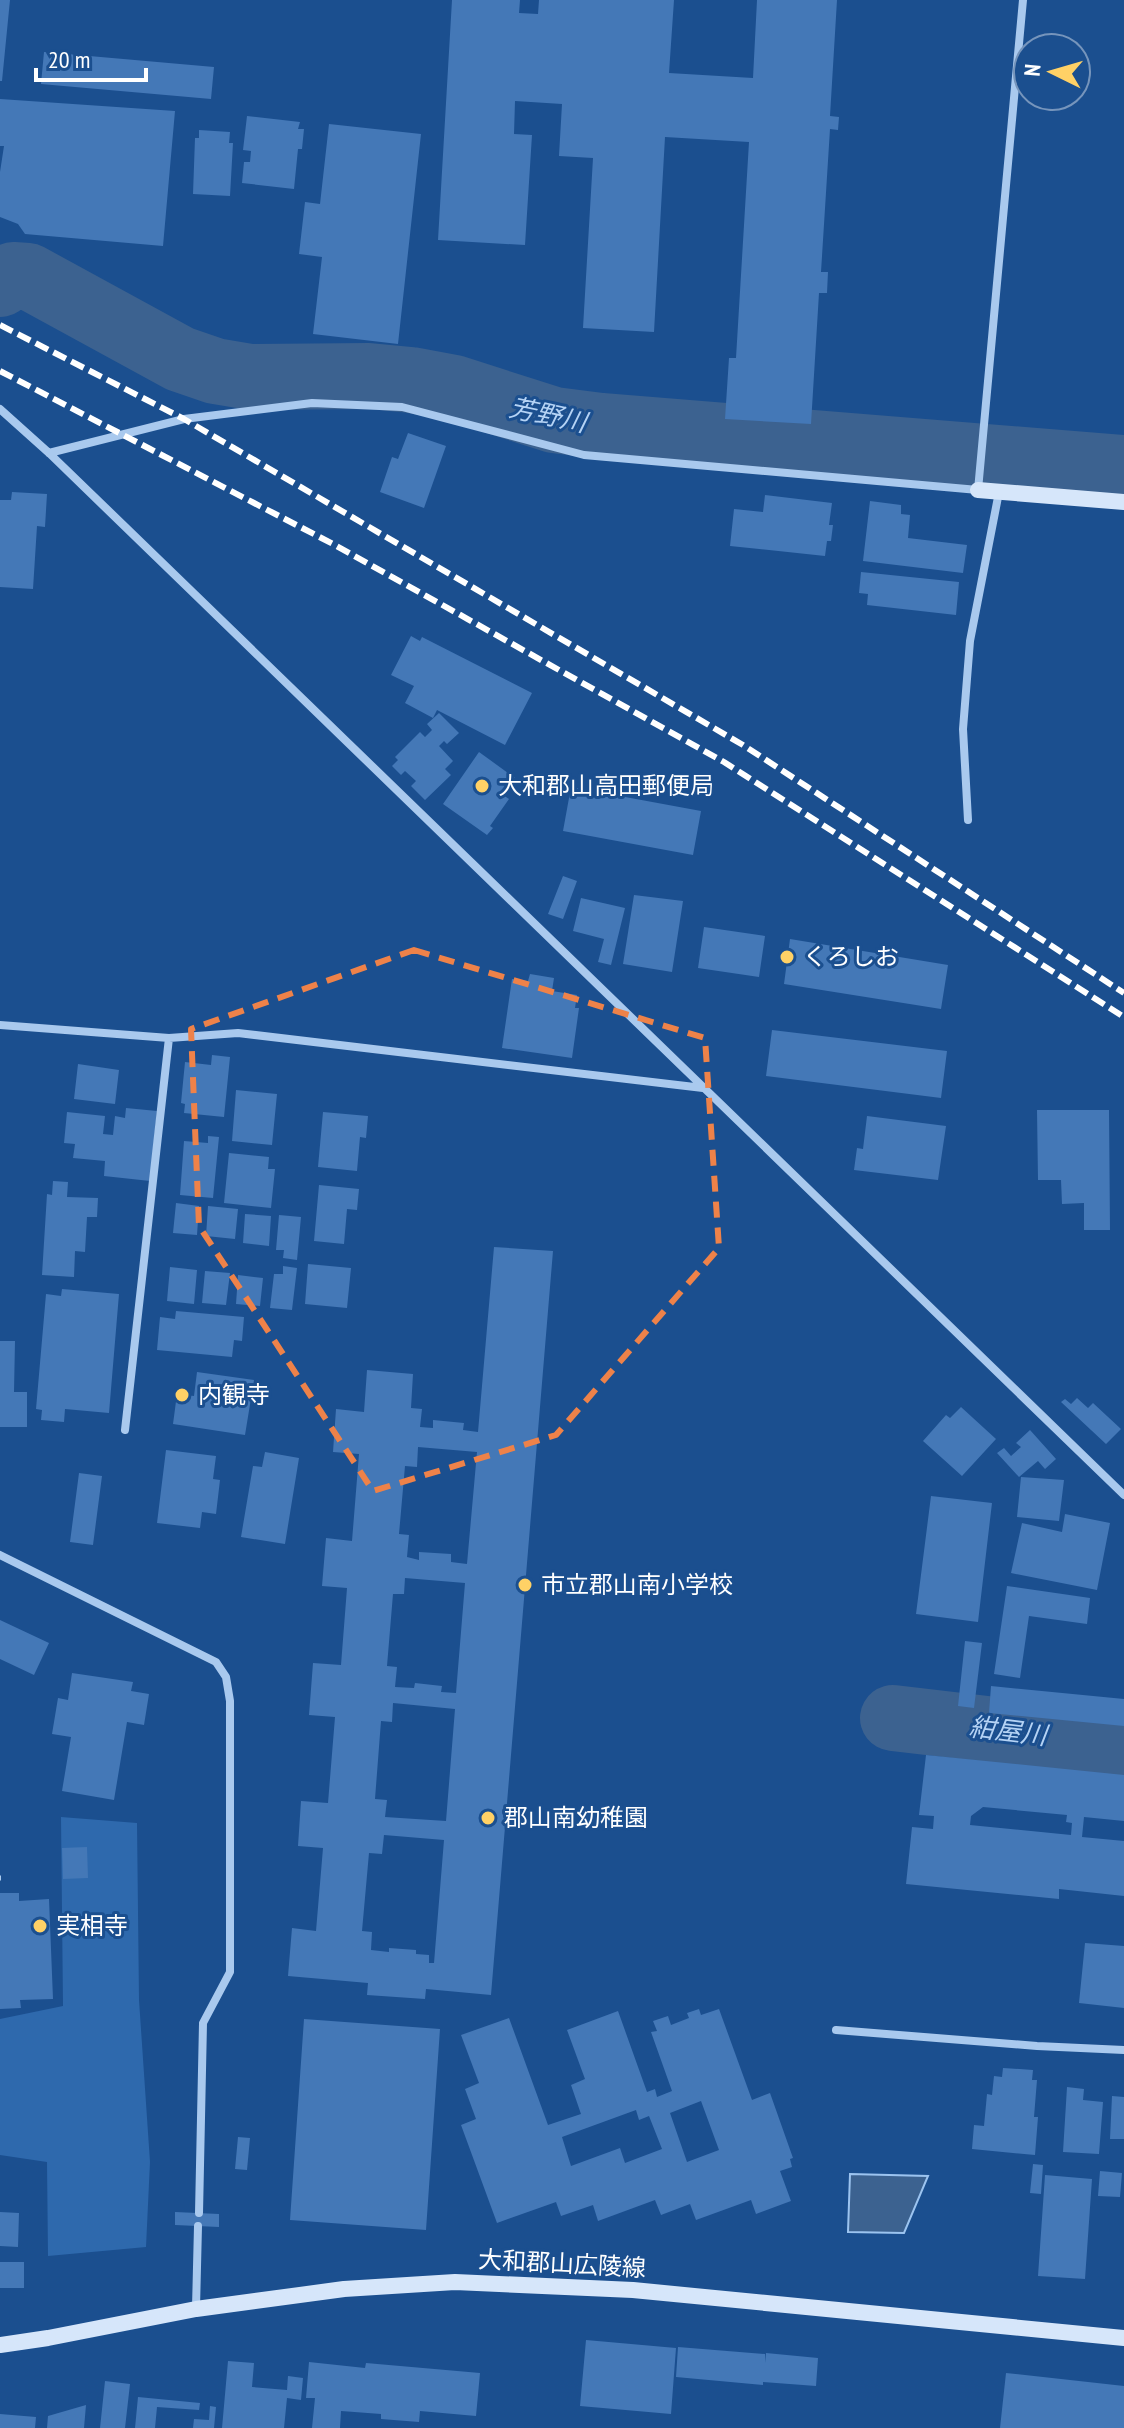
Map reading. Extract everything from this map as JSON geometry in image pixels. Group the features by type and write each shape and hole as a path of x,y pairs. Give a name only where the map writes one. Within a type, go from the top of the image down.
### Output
{"main road":[{"path":"978,490 1124,502"},
{"name":"大和郡山広陵線","path":"0,2345 196,2309 344,2289 455,2282 633,2290 1124,2338"}],"street":[{"path":"49,453 184,419 312,403 402,407 584,455 978,490 1023,0"},
{"path":"0,409 49,453 1124,1495"},
{"path":"968,820 963,729 970,641 999,492"},
{"path":"0,1025 169,1038 238,1033 704,1088"},
{"path":"125,1430 169,1038"},
{"path":"0,1555 216,1662 226,1677 230,1701 230,1972 203,2023 199,2213"},
{"path":"836,2030 1124,2050"},
{"path":"196,2309 198,2226"}],"highlighted area":[{"path":"414,950 705,1038 719,1248 556,1435 373,1491 199,1226 191,1029"}],"shaded area":[{"path":"61,1817 137,1823 139,2000 150,2162 146,2247 48,2256 47,2162 0,2155 0,2019 63,2006"},
{"path":"850,2174 928,2176 904,2233 848,2232"}],"building":[{"path":"0,0 10,0 2,81 0,81"},
{"path":"452,0 520,0 519,13 538,14 539,0 674,0 669,73 753,78 757,0 837,0 830,116 839,117 838,130 830,129 821,272 828,272 827,293 819,293 811,424 725,419 729,358 736,358 749,142 665,137 654,332 583,328 593,158 559,156 562,104 515,101 514,134 532,135 525,245 438,240"},
{"path":"44,52 214,67 211,99 41,84"},
{"path":"0,99 175,111 163,246 25,234 18,224 0,217 0,172 4,146 0,146"},
{"path":"247,116 300,122 298,129 304,129 302,149 298,149 294,189 242,183 244,162 250,162 251,151 243,150"},
{"path":"329,124 421,134 398,344 313,334 322,257 299,254 305,202 320,204"},
{"path":"199,130 230,132 229,143 233,143 230,196 193,194 195,138 199,138"},
{"path":"408,433 446,446 424,508 380,492 392,457 398,459"},
{"path":"12,492 47,494 45,527 37,526 33,589 0,587 0,500 11,500"},
{"path":"765,495 832,503 829,525 833,525 831,541 827,541 825,556 730,546 734,509 763,512"},
{"path":"870,501 901,505 901,514 910,515 908,538 967,545 963,573 863,561"},
{"path":"861,572 959,582 956,615 867,605 868,594 859,593"},
{"path":"411,636 420,641 422,637 532,693 505,745 437,710 433,718 405,703 414,686 391,675"},
{"path":"439,713 459,733 447,744 444,741 439,746 453,761 445,769 451,775 425,800 411,786 416,781 405,771 401,775 392,766 398,760 395,757 420,732 425,737 432,730 427,724"},
{"name":"大和郡山高田郵便局","path":"479,752 515,778 503,795 509,799 487,835 443,804"},
{"path":"571,787 701,811 693,855 563,831"},
{"path":"563,876 577,881 563,919 548,914"},
{"path":"634,895 683,901 672,972 623,964"},
{"path":"581,898 625,908 611,965 598,962 604,939 573,931"},
{"path":"704,927 765,936 759,977 698,968"},
{"path":"790,939 948,965 941,1009 784,984"},
{"path":"530,974 554,978 552,991 577,995 575,1008 579,1008 572,1058 502,1048 512,979 528,981"},
{"path":"772,1030 947,1051 941,1098 766,1076"},
{"path":"212,1055 230,1057 224,1117 184,1113 185,1104 181,1103 185,1062 211,1065"},
{"path":"78,1064 119,1070 115,1104 74,1099"},
{"path":"236,1090 277,1094 272,1145 232,1141"},
{"path":"126,1108 157,1111 150,1181 104,1176 105,1161 73,1158 75,1144 64,1143 67,1112 105,1116 103,1134 113,1135 115,1116 125,1118"},
{"path":"1037,1110 1109,1110 1110,1230 1084,1230 1084,1203 1062,1204 1061,1180 1038,1180"},
{"path":"323,1112 368,1116 366,1138 360,1137 357,1171 318,1167"},
{"path":"867,1116 946,1126 938,1180 854,1170 857,1148 863,1149"},
{"path":"208,1136 219,1137 213,1198 180,1195 184,1141 208,1143"},
{"path":"229,1153 269,1157 268,1169 275,1169 271,1208 224,1203"},
{"path":"53,1181 68,1182 67,1197 98,1198 97,1217 87,1217 85,1252 75,1251 74,1277 42,1275 47,1194 52,1195"},
{"path":"319,1185 359,1189 357,1210 347,1209 344,1244 314,1241"},
{"path":"176,1203 199,1206 197,1235 173,1233"},
{"path":"208,1206 238,1209 235,1239 206,1236"},
{"path":"245,1214 271,1216 269,1246 243,1243"},
{"path":"279,1215 301,1217 297,1260 283,1258 284,1250 276,1250"},
{"path":"494,1247 553,1251 491,1995 426,1989 425,1999 367,1995 368,1983 288,1976 292,1928 316,1931 323,1848 298,1846 301,1801 328,1803 335,1717 309,1715 313,1663 341,1665 347,1588 322,1586 326,1538 352,1541 359,1454 333,1452 336,1409 364,1412 367,1370 413,1374 411,1408 422,1409 420,1427 433,1428 433,1420 464,1423 463,1430 478,1432","holes":["418,1447 477,1452 467,1564 451,1562 451,1554 419,1552 419,1560 407,1557 409,1535 399,1534 405,1466 417,1467","405,1578 465,1583 456,1693 441,1692 442,1686 415,1683 414,1688 395,1687 397,1667 387,1666 393,1594 404,1594","393,1703 455,1709 446,1821 385,1817 387,1800 375,1799 381,1721 392,1722","384,1835 444,1840 434,1963 429,1963 429,1955 416,1954 416,1950 371,1950 372,1932 362,1931 369,1853 382,1854"]},
{"path":"308,1264 351,1268 347,1308 305,1304"},
{"path":"283,1266 297,1268 292,1310 270,1308 274,1274 283,1274"},
{"path":"170,1267 197,1270 194,1304 167,1301"},
{"path":"205,1271 230,1273 226,1305 202,1303"},
{"path":"238,1275 263,1278 260,1306 236,1304"},
{"path":"62,1289 119,1294 109,1413 65,1409 64,1422 41,1420 42,1410 36,1409 46,1294 61,1296"},
{"path":"176,1311 244,1317 242,1341 234,1340 232,1357 157,1350 160,1317 175,1319"},
{"path":"0,1341 15,1341 14,1392 27,1392 27,1427 0,1427"},
{"path":"197,1372 254,1380 245,1435 173,1424 177,1394 194,1396"},
{"path":"1077,1398 1088,1408 1093,1403 1121,1429 1106,1444 1061,1402 1065,1399 1071,1404"},
{"path":"961,1407 996,1439 962,1476 923,1441 946,1415 950,1418"},
{"path":"1030,1430 1056,1459 1045,1469 1038,1461 1019,1477 997,1453 1004,1448 1011,1456 1021,1447 1016,1443"},
{"path":"166,1450 216,1456 213,1479 220,1480 216,1514 202,1512 200,1528 157,1523"},
{"path":"265,1452 299,1458 285,1544 241,1537 253,1466 262,1467"},
{"path":"79,1473 102,1476 93,1545 70,1542"},
{"path":"1021,1477 1064,1480 1059,1521 1017,1517"},
{"path":"931,1496 992,1503 978,1622 916,1614"},
{"path":"1065,1514 1110,1523 1097,1590 1011,1573 1022,1523 1062,1532"},
{"path":"1007,1586 1090,1598 1087,1624 1029,1616 1020,1678 994,1674"},
{"path":"0,1620 49,1643 34,1675 0,1659"},
{"path":"965,1641 982,1643 974,1708 958,1706"},
{"path":"72,1673 133,1682 131,1691 149,1694 144,1725 127,1722 114,1800 62,1791 71,1737 52,1734 58,1698 68,1700"},
{"path":"991,1686 1124,1699 1124,1726 989,1713"},
{"path":"926,1755 1124,1775 1124,1821 1084,1817 1082,1837 1124,1841 1124,1896 1059,1889 1059,1899 906,1884 912,1827 933,1829 934,1816 919,1815","holes":["983,1807 1067,1815 1066,1822 1072,1823 1071,1835 970,1825 971,1816"]},
{"path":"87,1847 88,1878 63,1879 62,1848"},
{"path":"0,1893 19,1893 19,1901 49,1899 53,1999 20,2000 21,2008 0,2009"},
{"path":"1085,1943 1124,1946 1124,2008 1079,2003"},
{"path":"699,2009 701,2015 719,2009 752,2100 770,2093 793,2158 790,2159 792,2167 780,2171 791,2201 756,2214 751,2200 696,2220 690,2204 661,2215 655,2200 598,2221 593,2205 561,2216 556,2202 497,2223 461,2125 476,2119 465,2089 479,2083 461,2035 509,2018 548,2125 581,2114 571,2085 585,2079 567,2030 618,2011 647,2092 655,2089 657,2097 672,2091 651,2032 657,2031 653,2021 668,2016 671,2025 689,2018 687,2013","holes":["701,2101 719,2150 687,2162 670,2113","636,2110 639,2120 649,2116 662,2149 625,2163 620,2148 571,2166 562,2137"]},
{"path":"304,2019 440,2029 426,2230 290,2220"},
{"path":"1003,2068 1033,2070 1032,2080 1037,2080 1035,2155 972,2149 974,2125 984,2126 987,2094 992,2095 994,2076 1002,2077"},
{"path":"1067,2087 1084,2089 1083,2100 1103,2102 1099,2154 1063,2152"},
{"path":"1112,2096 1124,2097 1124,2139 1110,2139"},
{"path":"238,2137 250,2138 247,2170 235,2169"},
{"path":"1033,2164 1043,2165 1041,2194 1030,2193"},
{"path":"1100,2171 1122,2173 1120,2197 1098,2196"},
{"path":"1045,2175 1092,2179 1085,2279 1038,2276"},
{"path":"0,2212 19,2213 18,2247 0,2246"},
{"path":"175,2212 219,2214 219,2227 175,2225"},
{"path":"0,2262 24,2262 24,2288 0,2288"},
{"path":"586,2340 676,2348 671,2414 580,2406"},
{"path":"678,2347 765,2354 765,2363 766,2353 818,2358 816,2386 763,2382 763,2385 676,2377"},
{"path":"228,2361 254,2363 252,2387 287,2390 288,2376 303,2378 301,2400 287,2398 284,2428 222,2428"},
{"path":"309,2362 365,2368 366,2363 480,2373 476,2416 420,2411 419,2422 381,2419 381,2414 341,2411 340,2428 312,2428 315,2398 306,2398"},
{"path":"1006,2373 1124,2386 1124,2428 1000,2428"},
{"path":"105,2381 130,2384 125,2428 100,2428"},
{"path":"138,2397 200,2403 199,2410 157,2407 155,2428 135,2428"},
{"path":"86,2405 84,2428 47,2428 48,2416"},
{"path":"210,2406 216,2407 214,2428 193,2428 194,2419 209,2420"},
{"path":"0,2414 36,2417 35,2428 0,2428"}],"waterway":[{"name":"芳野川","path":"0,284 13,275 28,276 180,359 215,371 251,377 369,376 411,380 454,388 554,420 601,426 1124,468"},
{"name":"紺屋川","path":"893,1718 1124,1745"}],"railway":[{"path":"0,325 184,419 743,745 1124,993"},
{"path":"0,371 333,544 724,762 1124,1017"}],"place":[{"name":"大和郡山高田郵便局","path":"482,786"},
{"name":"くろしお","path":"787,957"},
{"name":"内観寺","path":"182,1395"},
{"name":"市立郡山南小学校","path":"525,1585"},
{"name":"郡山南幼稚園","path":"488,1818"},
{"name":"実相寺","path":"40,1926"}]}
